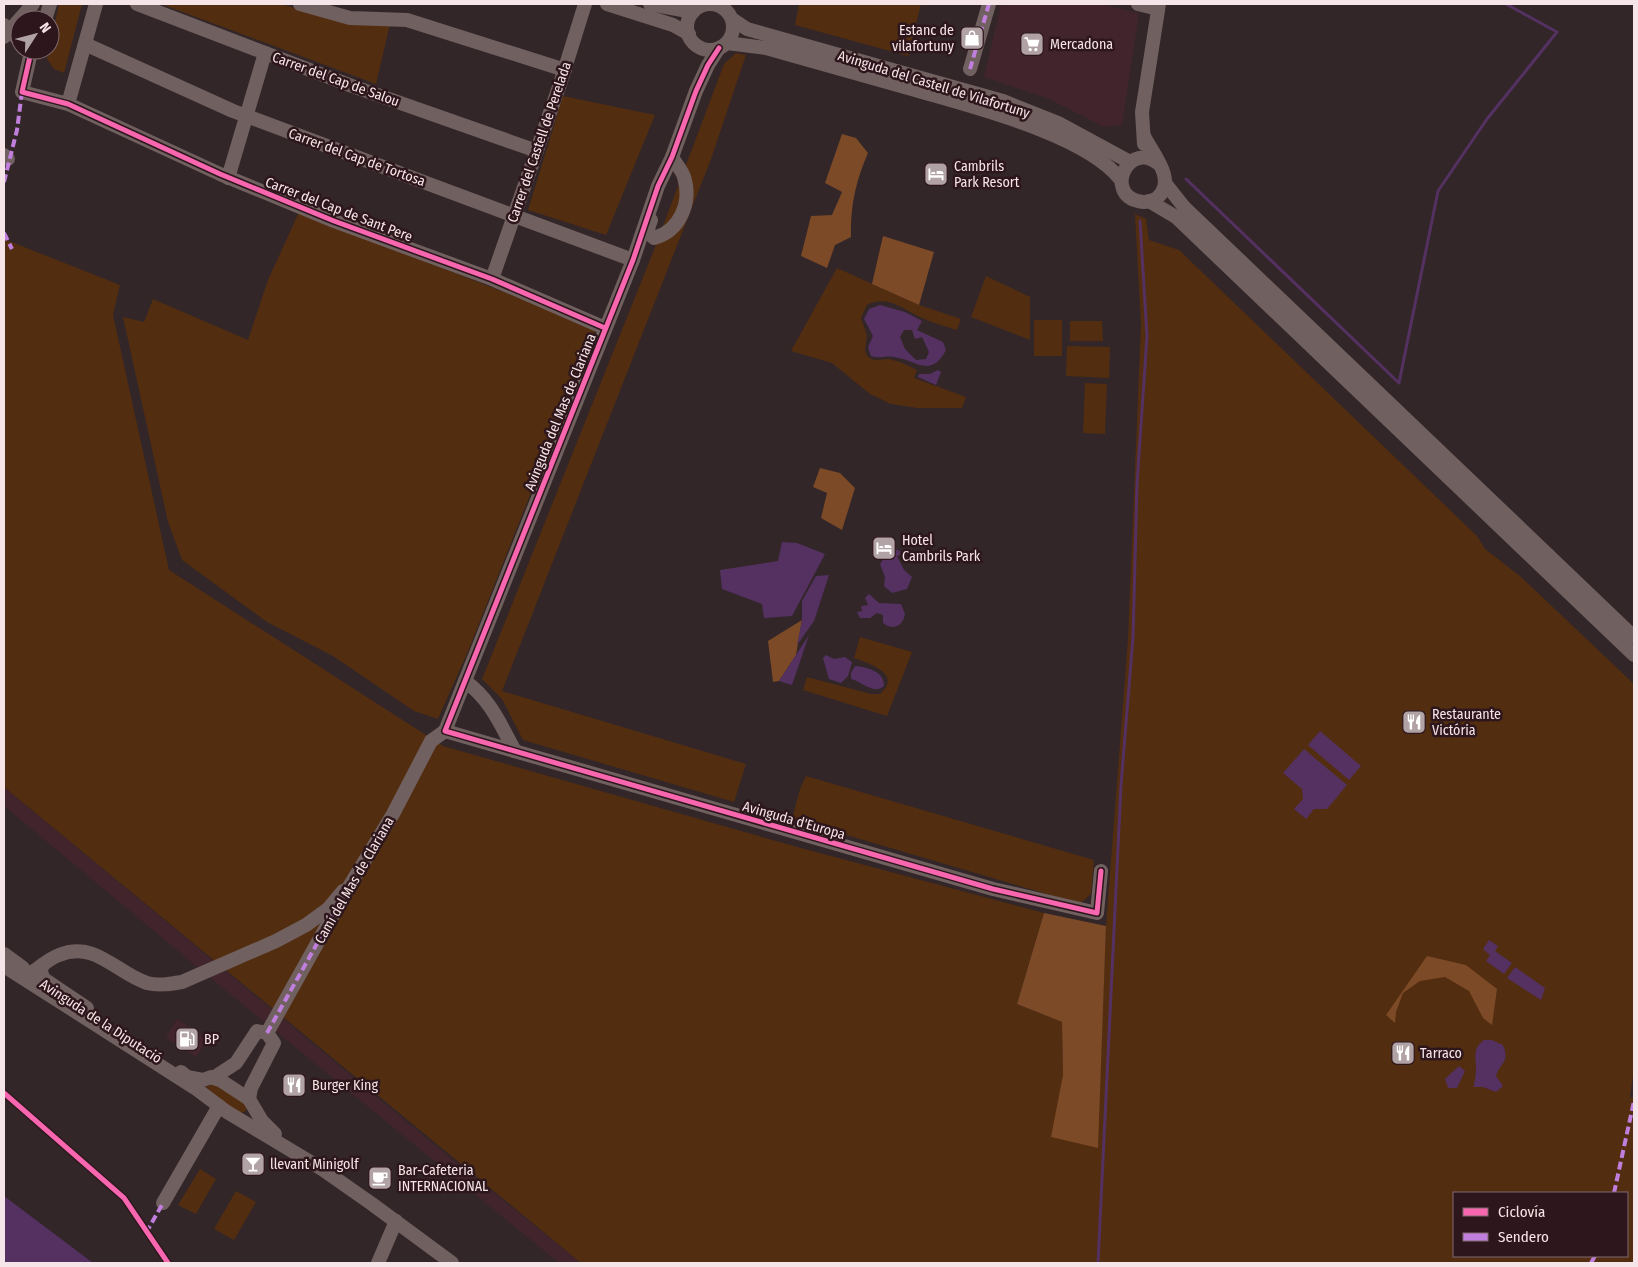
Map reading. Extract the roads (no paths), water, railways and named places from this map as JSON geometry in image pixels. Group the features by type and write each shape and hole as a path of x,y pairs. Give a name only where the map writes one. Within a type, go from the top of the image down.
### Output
{"street":[{"path":"9,33 33,4"},
{"path":"68,104 96,4"},
{"name":"Carrer del Cap de Salou","path":"137,4 537,151"},
{"path":"300,4 350,18 407,20 564,70"},
{"name":"Carrer del Castell de Perelada","path":"492,279 537,151 585,4"},
{"path":"607,4 673,25 706,49 723,45 732,32 730,12 716,5 699,7 650,4"},
{"path":"970,69 989,4"},
{"path":"1138,4 1158,6 1142,112 1144,136 1142,154 1124,170 1121,180 1124,190 1130,198 1139,202 1149,201 1162,192 1165,183 1164,173 1144,136"},
{"path":"691,38 688,25 699,7"},
{"name":"Avinguda del Castell de Vilafortuny","path":"730,12 747,29 1003,101 1058,123 1134,160"},
{"name":"Avinguda del Mas de Clariana","path":"691,38 699,67 696,91"},
{"name":"Carrer del Cap de Tortosa","path":"85,44 246,116 633,260"},
{"name":"Avinguda del Mas de Clariana","path":"445,731 633,260 658,186 672,157 696,91 708,66 723,45"},
{"name":"Avinguda del Castell de Vilafortuny","path":"723,45 766,48 1008,118 1052,135 1092,155 1110,168 1121,180"},
{"path":"228,178 266,53"},
{"path":"22,92 29,60"},
{"path":"22,92 32,60"},
{"name":"Carrer del Cap de Sant Pere","path":"22,92 68,104 228,178 334,221 492,279 605,328"},
{"path":"651,234 654,238 663,235 675,226 686,202 684,176 672,157"},
{"name":"Avinguda del Mas de Clariana","path":"633,260 643,253 651,234 671,176 672,157"},
{"path":"1134,160 1152,159 1160,165"},
{"path":"1165,183 1184,207 1634,637"},
{"name":"Avinguda del Mas de Clariana","path":"651,234 647,231 659,202 658,186"},
{"path":"1149,201 1176,217 1634,655"},
{"path":"465,681 487,700 514,751"},
{"path":"483,742 502,735 503,728"},
{"name":"Avinguda d'Europa","path":"445,731 993,889 1097,913 1101,871"},
{"name":"Camí del Mas de Clariana","path":"267,1033 347,890 393,814 431,741 445,731"},
{"name":"Avinguda de la Diputació","path":"30,973 60,954 81,950 101,956 126,973 148,983 165,985 182,982 276,941 306,925 328,909 343,891 347,890"},
{"name":"Avinguda de la Diputació","path":"4,954 106,1025 188,1076 252,1103 269,1129 452,1263"},
{"path":"4,961 24,974 30,973"},
{"path":"42,965 41,973 44,979 98,1016 106,1025"},
{"name":"Avinguda de la Diputació","path":"4,966 205,1083 219,1106 322,1169"},
{"path":"205,1083 236,1063 257,1031 267,1033 274,1043 251,1088 252,1103 249,1116 242,1120"},
{"path":"163,1203 219,1106"},
{"path":"378,1263 396,1221"}],"waterway":[{"path":"1186,179 1399,383 1438,191 1487,119 1557,32 1506,4"},
{"path":"1098,1263 1121,785 1133,637 1137,484 1147,336 1140,221"}],"place":[{"name":"Estanc de vilafortuny","path":"972,38"},
{"name":"Mercadona","path":"1032,44"},
{"name":"Cambrils Park Resort","path":"936,174"},
{"name":"Hotel Cambrils Park","path":"884,548"},
{"name":"Restaurante Victória","path":"1414,722"},
{"name":"BP","path":"187,1039"},
{"name":"Tarraco","path":"1403,1053"},
{"name":"Burger King","path":"294,1085"},
{"name":"llevant Minigolf","path":"253,1164"},
{"name":"Bar-Cafeteria INTERNACIONAL","path":"380,1178"}]}
